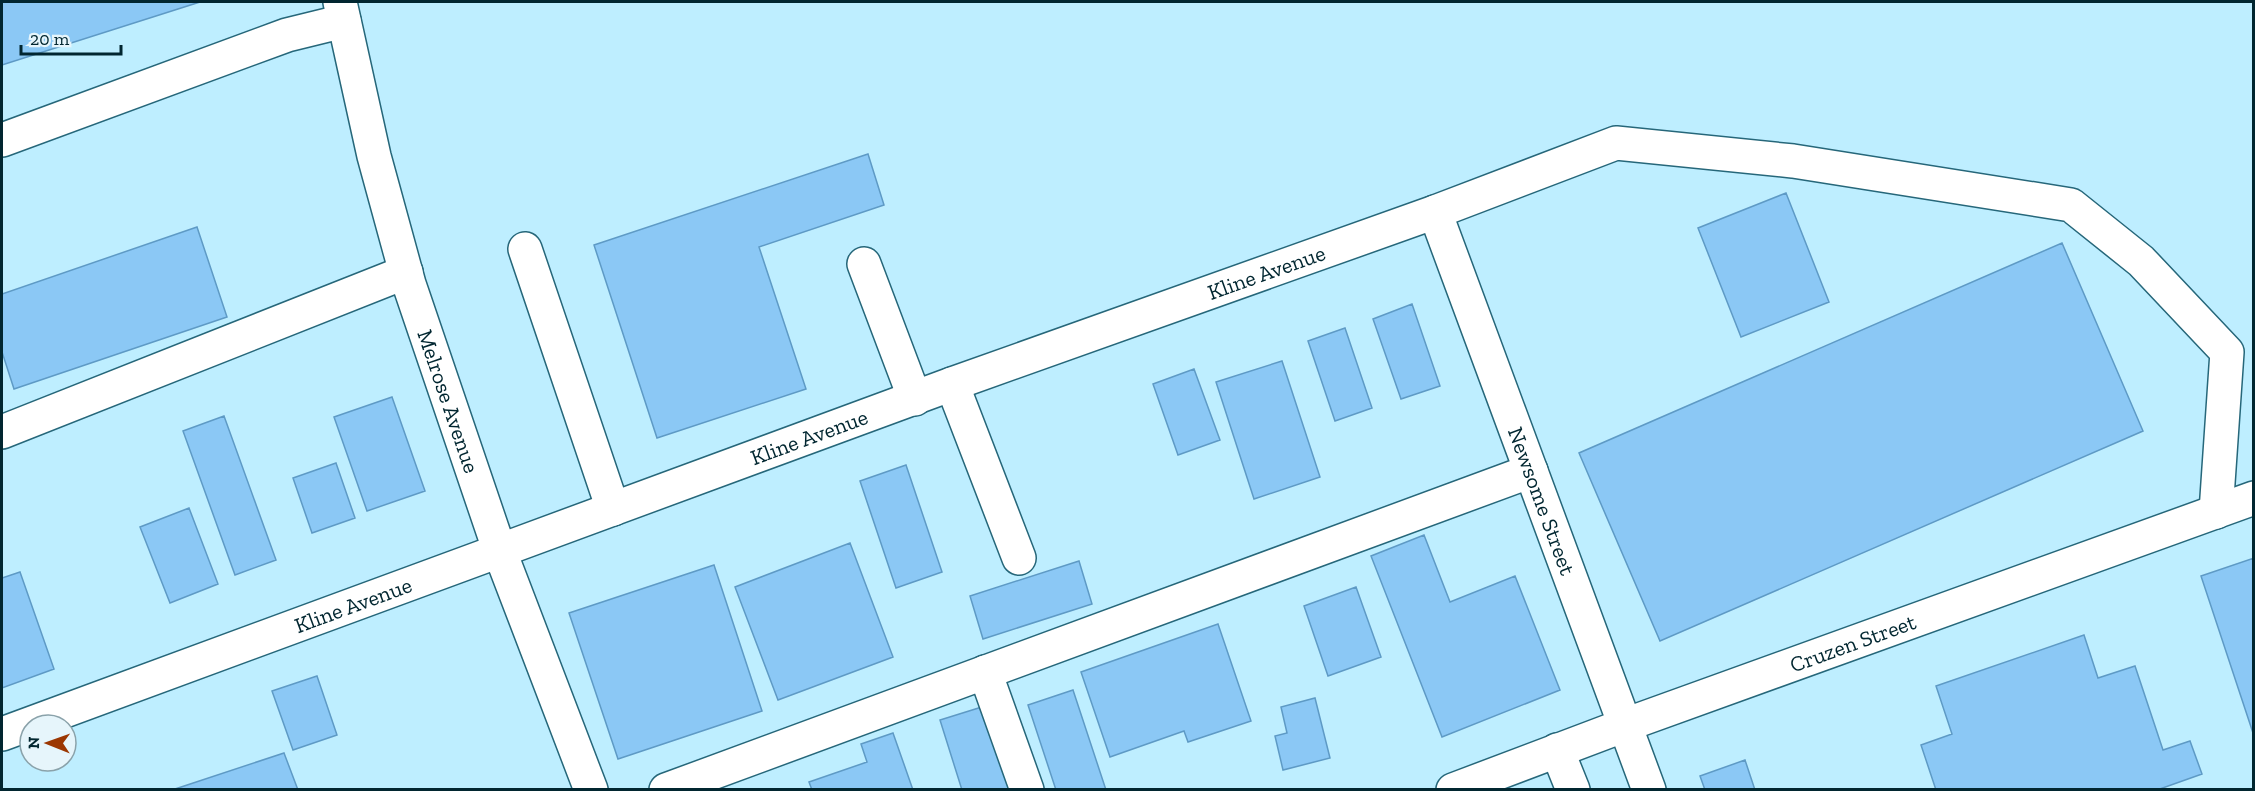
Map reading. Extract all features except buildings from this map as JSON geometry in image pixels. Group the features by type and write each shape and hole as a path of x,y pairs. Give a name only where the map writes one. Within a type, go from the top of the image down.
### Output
{"street":[{"path":"2,140 287,35 342,11"},
{"name":"Melrose Avenue","path":"342,11 374,156 406,272 500,552 591,789"},
{"name":"Kline Avenue","path":"2,734 952,384 1436,212 1616,143 1793,161 2071,205 2141,261 2227,352 2216,512"},
{"name":"Newsome Street","path":"1436,212 1649,789"},
{"path":"525,249 613,510"},
{"path":"864,264 915,399"},
{"path":"2,432 406,272"},
{"path":"952,384 1019,558"},
{"path":"666,789 1531,471"},
{"name":"Cruzen Street","path":"1453,789 2253,498"},
{"path":"985,672 1027,789"},
{"path":"1557,750 1573,789"}]}
